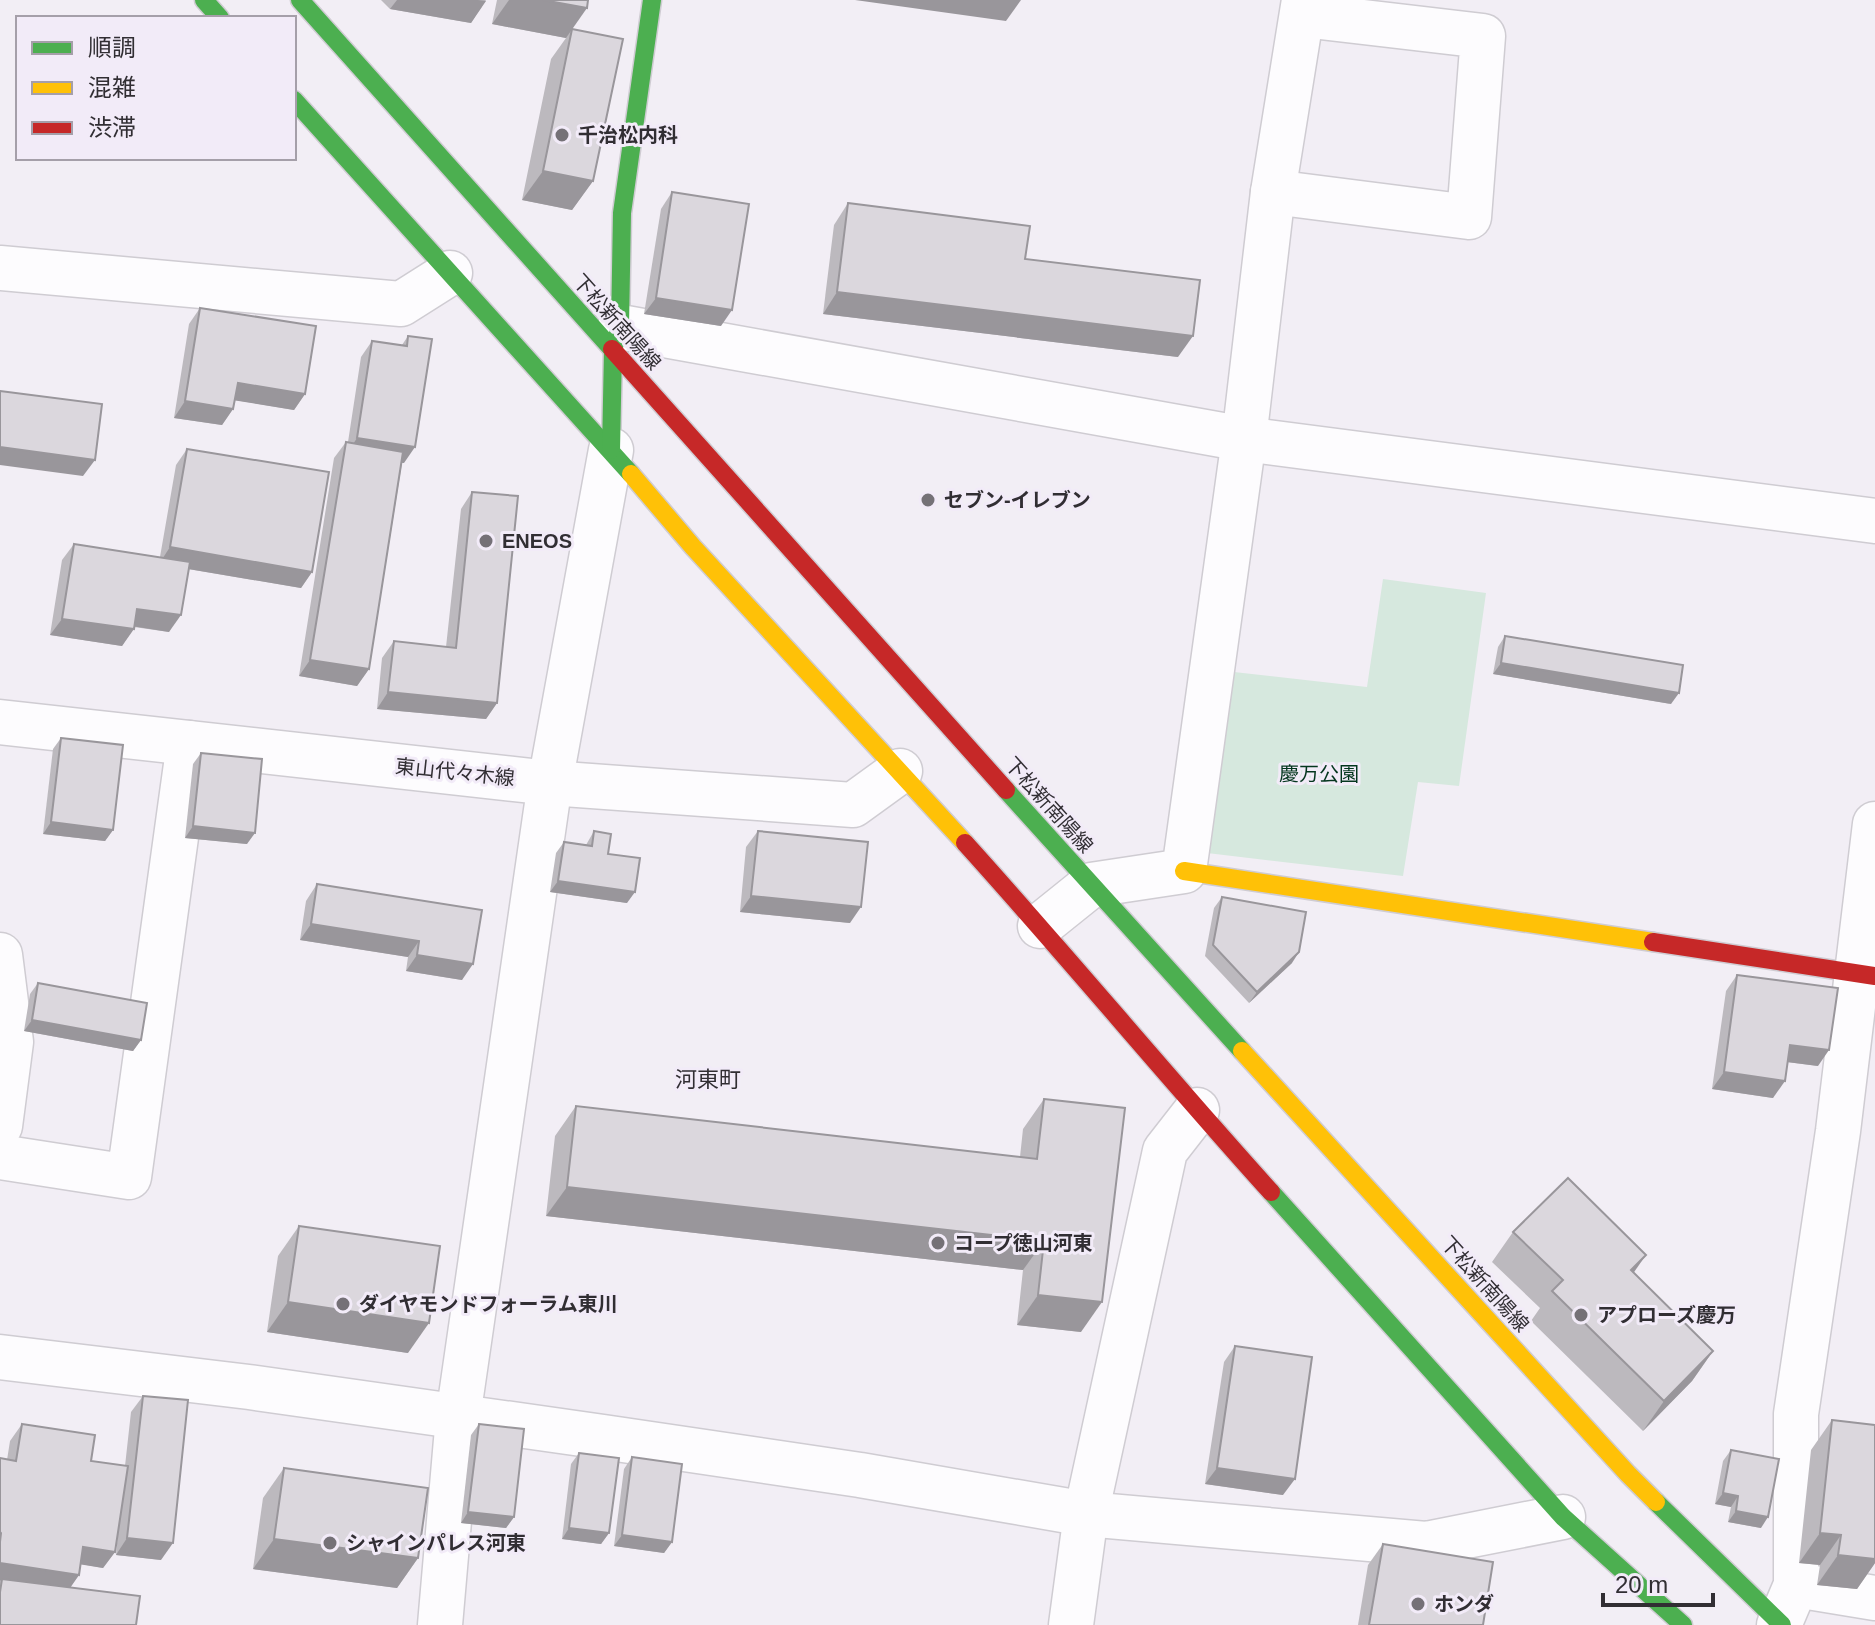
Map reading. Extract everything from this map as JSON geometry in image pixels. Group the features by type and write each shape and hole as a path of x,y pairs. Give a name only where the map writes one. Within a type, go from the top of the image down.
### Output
{"main road":[{"path":"204,0 218,16"},
{"name":"下松新南陽線","path":"300,0 533,262 617,338 1091,885 1628,1474 1784,1614"},
{"path":"611,450 622,213 652,0"},
{"path":"296,102 611,450 693,547 1040,926 1197,1110 1563,1517 1683,1625"},
{"path":"1184,871 1866,975"}],"street":[{"path":"1040,926 1091,885 1184,871 1244,439 1273,192 1303,8 1483,36 1469,217 1273,192"},
{"path":"0,268 401,304 450,273"},
{"path":"617,338 1244,439 1875,521"},
{"path":"440,1625 458,1417 550,783 611,450"},
{"name":"東山代々木線","path":"0,722 550,783 853,805 900,771"},
{"path":"0,1157 129,1177 189,743"},
{"path":"1875,824 1866,975 1838,1131 1796,1414 1784,1614 1875,1598"},
{"path":"0,955 11,1042 0,1126"},
{"path":"1071,1625 1086,1514 1165,1151 1197,1110"},
{"path":"0,1357 249,1387 860,1475 1086,1514 1426,1544 1563,1517"}],"green space":[{"name":"慶万公園","path":"1383,579 1486,593 1459,786 1418,782 1403,876 1207,853 1225,671 1367,687"}],"building":[{"path":"543,0 588,0 587,8"},
{"path":"572,29 623,39 593,181 543,171"},
{"path":"672,192 749,204 732,310 656,298"},
{"path":"848,203 1030,226 1025,259 1200,280 1193,336 837,292"},
{"path":"200,308 316,326 305,394 238,383 233,409 185,401"},
{"path":"408,336 432,339 415,447 357,438 372,341 407,346"},
{"path":"0,391 102,404 95,460 0,447"},
{"path":"346,442 403,452 369,669 310,660"},
{"path":"187,449 329,472 312,572 170,547"},
{"path":"472,492 518,496 497,703 388,692 394,641 456,648"},
{"path":"74,544 190,562 181,615 137,609 134,629 62,619"},
{"path":"1505,636 1683,665 1679,693 1501,663"},
{"path":"61,738 123,745 113,830 51,822"},
{"path":"201,753 262,759 255,833 193,826"},
{"path":"594,831 611,834 608,854 640,858 635,892 558,881 564,842 592,846"},
{"path":"758,831 868,842 861,907 751,896"},
{"path":"317,884 482,910 473,964 417,955 419,941 311,924"},
{"path":"1222,897 1306,912 1299,952 1257,992 1213,945"},
{"path":"1737,975 1838,988 1829,1050 1790,1045 1785,1081 1724,1072"},
{"path":"38,983 147,1003 141,1040 32,1020"},
{"name":"コープ徳山河東","path":"1044,1099 1125,1108 1102,1302 1038,1295 1044,1241 567,1187 576,1106 1037,1159"},
{"path":"1568,1178 1646,1255 1631,1270 1713,1351 1664,1401 1552,1291 1563,1280 1513,1232"},
{"path":"299,1226 440,1246 429,1323 288,1302"},
{"path":"1235,1346 1312,1357 1295,1479 1217,1468"},
{"path":"143,1396 188,1400 173,1543 127,1538"},
{"path":"1832,1420 1875,1425 1875,1559 1838,1555 1841,1535 1820,1533"},
{"path":"22,1424 95,1435 91,1461 128,1466 115,1552 83,1547 79,1575 0,1563 0,1458 16,1461"},
{"path":"479,1424 524,1429 514,1517 468,1512"},
{"path":"1731,1450 1779,1459 1768,1517 1736,1511 1738,1496 1723,1493"},
{"path":"579,1453 619,1458 609,1533 569,1528"},
{"path":"632,1457 682,1464 672,1542 622,1535"},
{"path":"284,1468 428,1488 418,1558 274,1539"},
{"name":"ホンダ","path":"1383,1544 1493,1562 1483,1625 1369,1625"},
{"path":"2,1579 140,1596 136,1625 0,1625"}],"traffic: fast":[{"path":"204,0 218,16"},
{"path":"300,0 612,349"},
{"path":"611,450 613,350 620,327 622,213 652,0"},
{"path":"296,102 631,474"},
{"path":"1006,790 1242,1051"},
{"path":"1271,1192 1563,1517 1683,1625"},
{"path":"1656,1502 1782,1625"}],"traffic: slow":[{"path":"631,474 693,547 965,843"},
{"path":"1184,871 1653,942"},
{"path":"1242,1051 1656,1502"}],"traffic: jam":[{"path":"612,349 1006,790"},
{"path":"965,843 1271,1192"},
{"path":"1653,942 1875,976"}],"place":[{"name":"千治松内科","path":"562,135"},
{"name":"セブン-イレブン","path":"928,500"},
{"name":"ENEOS","path":"486,541"},
{"name":"コープ徳山河東","path":"938,1243"},
{"name":"ダイヤモンドフォーラム東川","path":"343,1304"},
{"name":"アプローズ慶万","path":"1581,1315"},
{"name":"シャインパレス河東","path":"330,1543"},
{"name":"ホンダ","path":"1418,1604"}],"district":[{"name":"河東町","path":"708,1079"}]}
